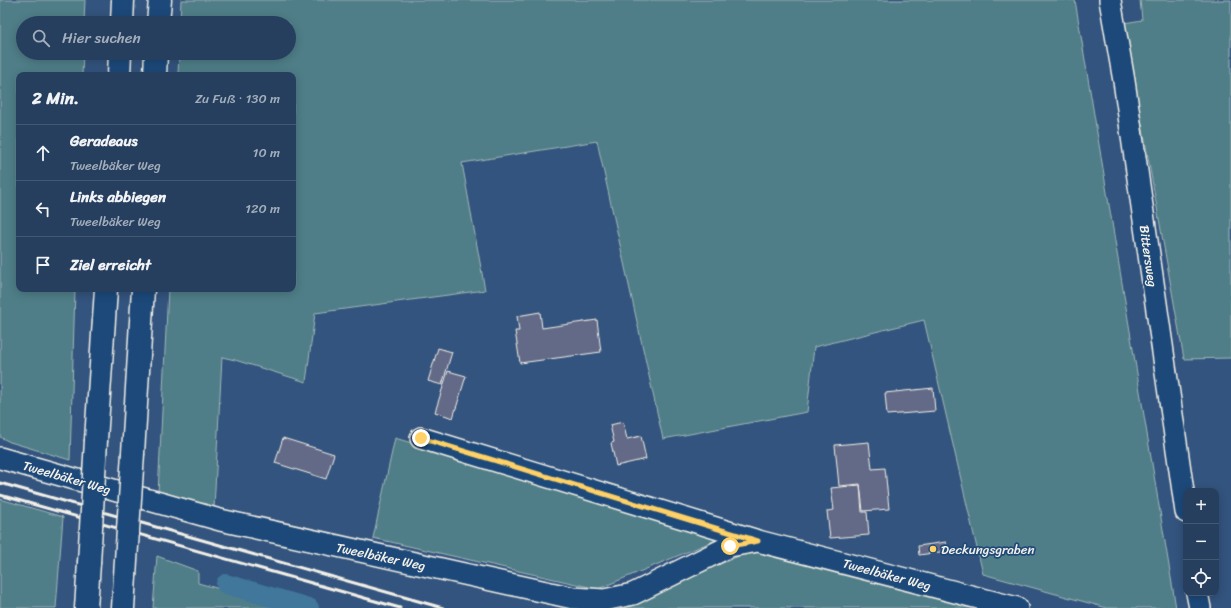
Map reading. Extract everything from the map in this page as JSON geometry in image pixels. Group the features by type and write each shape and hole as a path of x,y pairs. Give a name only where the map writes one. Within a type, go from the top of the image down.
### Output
{"highway":[{"path":"122,16 123,0"},
{"path":"159,16 160,0"},
{"path":"119,72 120,60"},
{"path":"155,72 156,60"},
{"path":"86,608 106,292"},
{"path":"123,608 143,292"}],"street":[{"name":"Bittersweg","path":"1110,0 1124,81 1183,491"},
{"name":"Tweelbäker Weg","path":"421,438 758,541 1017,608"},
{"name":"Tweelbäker Weg","path":"0,458 220,520 572,598 604,600 633,594 730,546 758,541"},
{"path":"1198,596 1200,608"}],"green space":[{"path":"0,0 85,0 84,16 16,16 16,60 83,60 82,72 16,72 16,292 75,292 70,460 10,442 0,437"},
{"path":"181,0 1075,0 1176,608 1107,608 983,574 924,320 814,347 807,412 663,439 597,141 462,163 485,290 315,313 306,382 222,357 214,508 158,493 168,292 296,292 296,72 178,72 179,60 296,60 296,16 180,16"},
{"path":"1140,0 1231,0 1231,358 1184,359 1124,23 1142,20"},
{"path":"395,438 723,537 598,589 373,538"},
{"path":"0,499 63,517 56,608 0,608"},
{"path":"757,548 990,608 619,608"},
{"path":"157,556 198,571 198,583 289,608 153,608"}],"building":[{"path":"540,312 542,328 597,320 601,352 520,363 515,331 519,331 517,316"},
{"path":"438,348 452,352 442,385 428,381"},
{"path":"448,371 466,376 453,418 435,412"},
{"path":"933,388 935,411 887,415 885,393"},
{"path":"623,422 627,439 641,436 646,459 616,466 611,443 614,442 610,425"},
{"path":"283,438 334,454 326,479 275,463"},
{"path":"869,442 872,469 885,468 889,509 863,511 860,484 839,486 835,445"},
{"path":"860,485 862,512 867,512 869,535 830,538 827,511 834,510 831,488"},
{"name":"Deckungsgraben","path":"946,542 947,551 919,555 918,546"}],"waterway":[{"path":"226,584 309,608"}],"railway":[{"path":"0,483 443,608"},
{"path":"0,495 400,608"}],"place":[{"name":"Deckungsgraben","path":"933,549"}],"route":[{"path":"421,438 758,541 730,546"}]}
